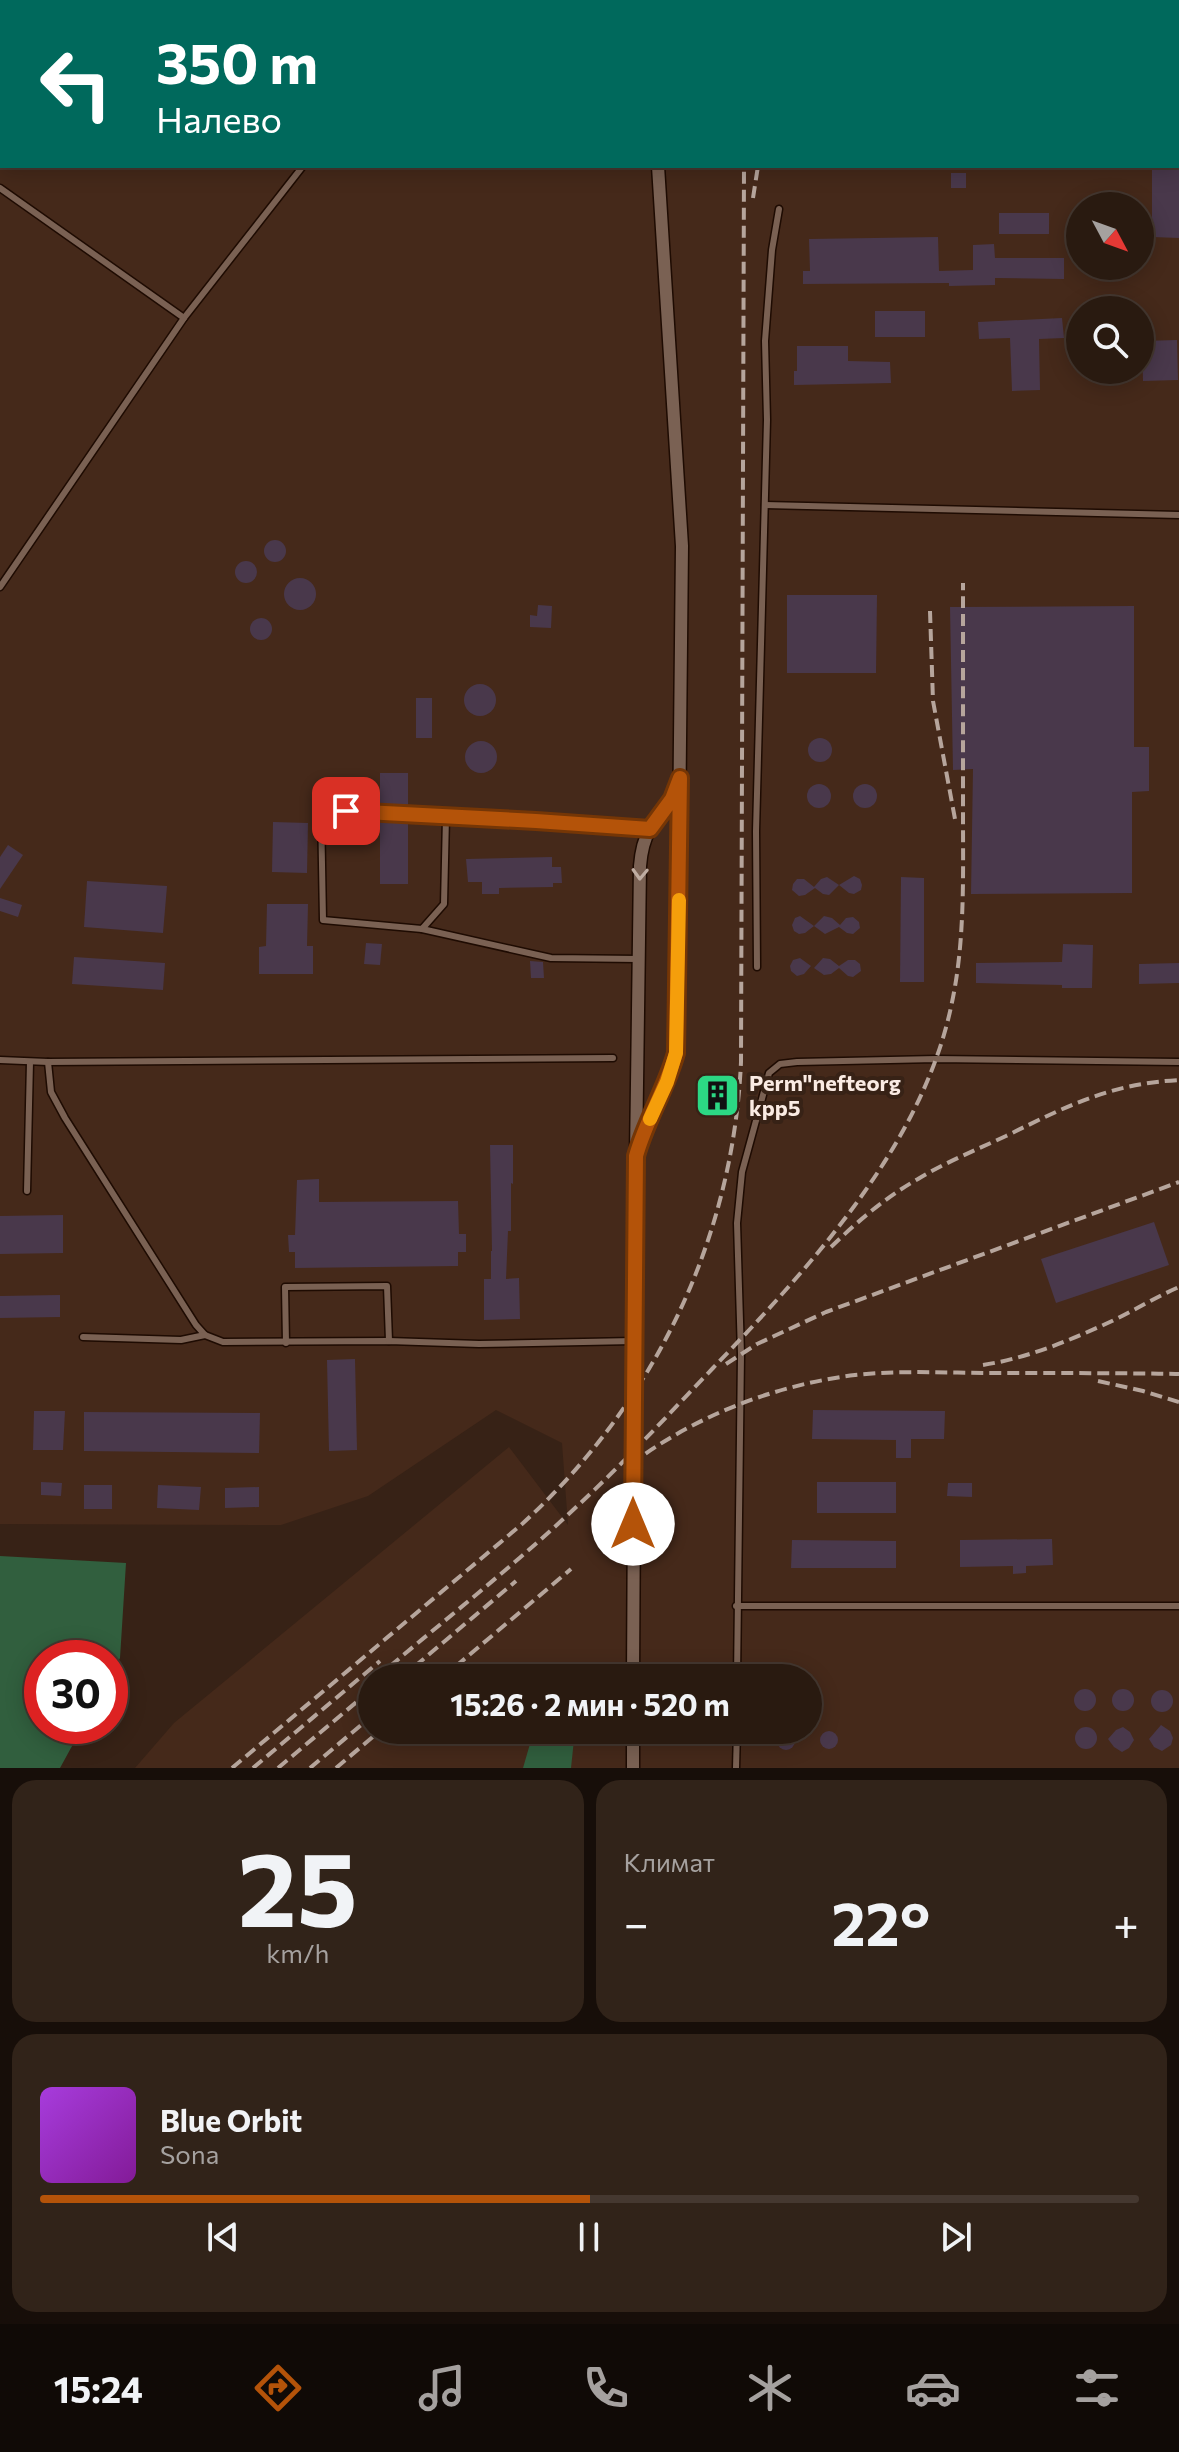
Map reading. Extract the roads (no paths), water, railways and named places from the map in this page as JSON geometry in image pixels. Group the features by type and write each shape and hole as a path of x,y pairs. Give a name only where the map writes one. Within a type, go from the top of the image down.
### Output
{"street":[{"path":"636,1156 676,1053 682,546 658,168"},
{"path":"633,1664 640,866 644,841 672,799 680,778"},
{"path":"633,1744 633,1768"}],"lane":[{"path":"0,587 184,318 301,168"},
{"path":"0,188 184,318"},
{"path":"757,967 756,831 765,505 765,341 772,250 779,209"},
{"path":"765,505 1179,515"},
{"path":"638,959 551,958 422,929 323,920 321,809 650,829"},
{"path":"422,929 444,904 446,817"},
{"path":"0,1060 613,1058"},
{"path":"737,1664 741,1354 737,1303 737,1210 742,1172 769,1073 780,1064 797,1062 936,1059 1179,1062"},
{"path":"27,1191 30,1062"},
{"path":"48,1062 51,1092 65,1118 205,1335 223,1342 286,1343 634,1341"},
{"path":"286,1343 285,1287 387,1286 389,1341"},
{"path":"83,1337 181,1340 205,1335"},
{"path":"736,1606 1179,1606"},
{"path":"736,1768 737,1744"}],"railway":[{"path":"232,1768 521,1525 568,1478 610,1427 647,1373 678,1316 703,1256 722,1193 735,1128 741,1062 744,168"},
{"path":"753,198 758,168"},
{"path":"393,1664 573,1510 750,1329 787,1289 857,1202 915,1108 936,1059 951,1007 959,960 963,888 963,583"},
{"path":"930,611 933,701 955,819"},
{"path":"831,1247 895,1194 950,1162 1089,1098 1131,1086 1179,1080"},
{"path":"726,1364 757,1344 826,1312 1179,1182"},
{"path":"983,1365 1016,1358 1065,1341 1179,1287"},
{"path":"631,1464 682,1431 737,1405 795,1386 855,1375 908,1372 1179,1374"},
{"path":"1098,1381 1179,1402"},
{"path":"459,1664 571,1569"},
{"path":"418,1664 516,1581"},
{"path":"253,1768 380,1661"},
{"path":"278,1768 358,1701"},
{"path":"310,1768 358,1728"},
{"path":"336,1768 364,1744"}],"place":[{"name":"Perm\"nefteorg kpp5","path":"718,1096"}]}
